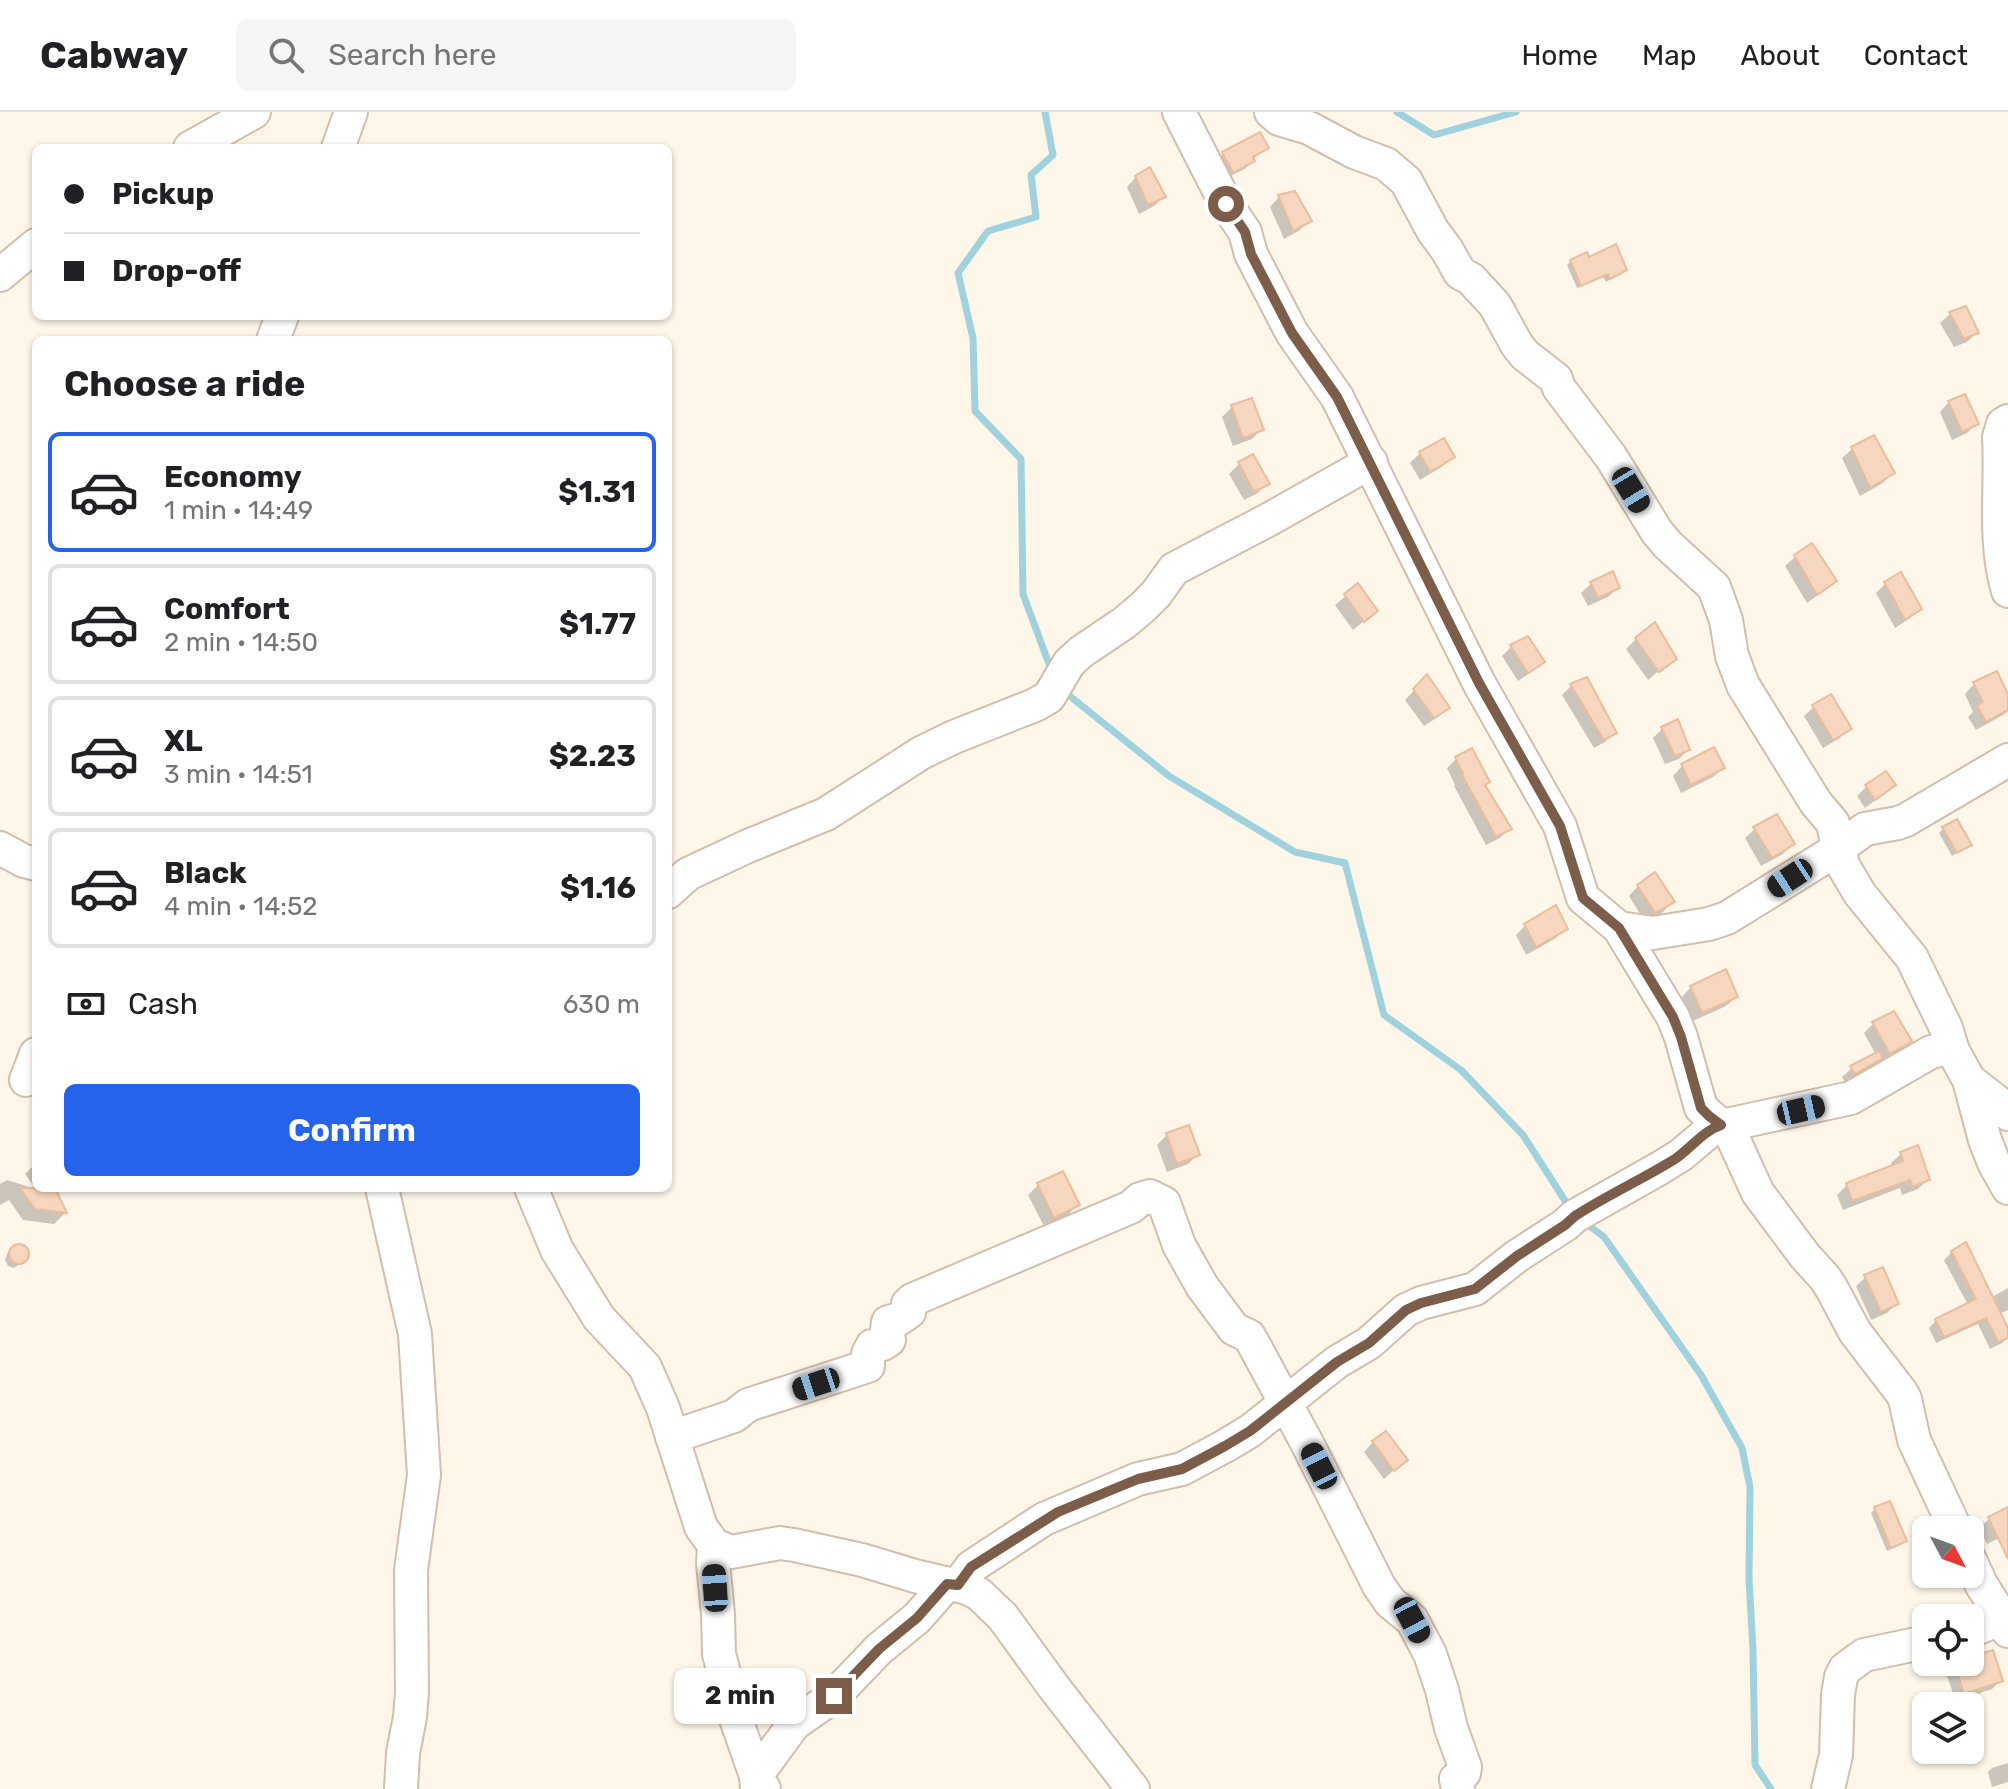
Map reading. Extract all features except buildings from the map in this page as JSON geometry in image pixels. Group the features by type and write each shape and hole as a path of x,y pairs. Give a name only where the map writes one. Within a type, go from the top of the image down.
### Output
{"street":[{"path":"339,144 351,112"},
{"path":"1179,112 1226,204 1245,232 1251,254 1292,333 1337,397 1479,683 1560,826 1583,898 1619,928 1673,1017 1701,1108 1731,1134 1758,1193 1825,1278 1855,1332 1905,1399 1914,1440 1949,1516"},
{"path":"1271,112 1279,119 1309,128 1354,152 1386,164 1406,181 1460,273 1471,279 1495,305 1525,355 1556,379 1559,388 1611,457 1657,532 1714,587 1743,685 1816,803 1833,823 1844,867 1860,894 1912,958 1969,1080 1985,1140 2008,1188"},
{"path":"199,144 244,123"},
{"path":"0,275 32,248"},
{"path":"2008,421 2003,424 1999,437 2002,571 2008,591"},
{"path":"672,888 688,874 826,814 921,753 1049,697 1069,663 1143,607 1174,569 1371,462"},
{"path":"1619,928 1653,933 1718,921 1759,899 1865,829 1906,820 2008,760"},
{"path":"0,848 32,863"},
{"path":"759,1785 794,1724 834,1696 879,1649 971,1567 1044,1519 1138,1479 1182,1469 1250,1431 1337,1362 1382,1332 1406,1310 1475,1289 1575,1216 1681,1155 1713,1128 1851,1098 1931,1052 1944,1049 1953,1051"},
{"path":"1969,1080 2008,1114"},
{"path":"383,1192 415,1334 424,1475 411,1570 412,1692 401,1789"},
{"path":"533,1192 557,1250 599,1318 645,1367 663,1408 701,1527 714,1545 731,1552 766,1544 794,1545 862,1560 979,1594 1003,1617 1133,1789"},
{"path":"672,1437 734,1416 748,1405 868,1366 872,1346 889,1340 888,1322 908,1314 909,1302 1131,1207 1140,1199 1150,1196 1162,1201 1179,1245 1202,1286 1234,1329 1249,1336 1379,1586 1390,1602 1412,1620 1430,1654 1465,1767 1464,1773 1456,1779 1458,1789"},
{"path":"714,1545 719,1654 736,1719 759,1785"},
{"path":"1984,1588 2006,1622 1984,1628"},
{"path":"1828,1789 1836,1755 1838,1695 1845,1669 1864,1655 1912,1645"}],"waterway":[{"path":"1045,112 1053,155 1031,175 1036,217 988,231 958,273 973,338 975,411 1021,459 1023,594 1052,672"},
{"path":"1397,112 1434,135 1516,112"},
{"path":"1061,689 1169,776 1295,852 1345,863 1384,1015 1461,1070 1523,1135 1571,1210"},
{"path":"1583,1221 1604,1237 1701,1375 1742,1448 1750,1487 1749,1579 1755,1765 1771,1789"}],"route":[{"path":"834,1696 879,1649 917,1618 947,1584 958,1585 971,1567 1044,1519 1138,1479 1182,1469 1225,1446 1250,1431 1337,1362 1369,1343 1406,1310 1475,1289 1575,1216 1681,1155 1721,1125 1701,1108 1673,1017 1643,966 1619,928 1580,893 1560,826 1479,683 1337,397 1292,333 1251,254 1245,232 1226,204"}]}
